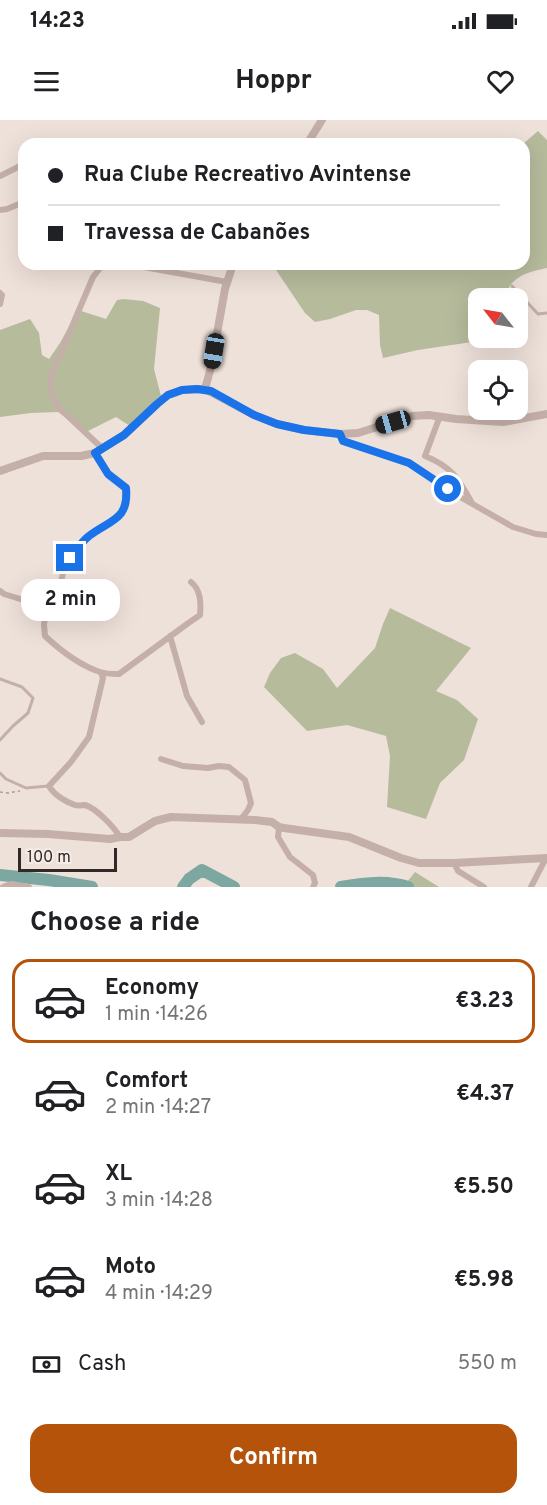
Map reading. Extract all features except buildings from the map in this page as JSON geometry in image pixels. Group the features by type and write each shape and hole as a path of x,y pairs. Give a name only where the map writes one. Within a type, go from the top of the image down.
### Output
{"street":[{"path":"311,138 322,120"},
{"path":"0,176 18,167"},
{"path":"0,210 18,205"},
{"path":"99,270 93,277 51,376 51,390 57,406 103,449"},
{"path":"160,270 227,282"},
{"path":"201,389 209,376 231,270"},
{"path":"0,293 2,295 0,304"},
{"path":"0,471 43,456 81,456 95,453 118,440 168,395 182,390 201,389 277,424 340,434 358,433 412,416 429,415 503,422 547,414"},
{"path":"440,416 425,456 447,468 457,477 472,504"},
{"path":"340,434 343,441 409,463 472,504 513,527 547,535"},
{"path":"0,591 46,607 54,603 63,571 70,558 88,537 116,519 124,506 126,488 108,474 95,453"},
{"path":"46,607 45,636 58,648 75,660 101,672 119,674 200,615 201,606 197,586 191,582"},
{"path":"170,636 187,696 202,722"},
{"path":"101,672 103,678 89,737 49,786 53,793 77,806 85,805 98,813 120,837"},
{"path":"161,759 183,766 208,768 229,766 245,780 251,803 242,819"},
{"path":"0,833 110,839 129,837 155,821 171,817 242,819 272,822 279,827 349,837 419,863 547,858"},
{"path":"279,827 278,837 290,857 313,875 315,883 313,887"},
{"path":"531,887 547,858"},
{"path":"454,863 458,871 484,887"},
{"path":"3,887 11,884 29,887"}],"lane":[{"path":"512,286 538,314 547,313"},
{"path":"0,679 22,687 33,698 28,713 0,740"},
{"path":"0,773 26,788 49,786"}],"path":[{"path":"0,792 23,791 26,788"}],"green space":[{"path":"538,131 547,140 547,268 526,274 517,279 509,288 468,288 468,343 383,358 379,315 367,310 356,310 315,322 305,313 276,270 530,270 530,138"},
{"path":"117,300 143,301 160,308 154,369 161,396 130,426 116,417 86,432 58,412 0,417 0,330 30,319 39,333 42,355 49,359 78,310 106,319"},
{"path":"390,608 471,648 436,691 457,700 478,719 464,760 440,783 426,819 387,807 390,756 386,736 347,725 307,731 264,687 270,673 281,658 295,653 323,669 337,688 375,648"},
{"path":"415,872 439,887 403,887"}],"waterway":[{"path":"183,887 189,879 202,870 234,887"},
{"path":"0,875 92,887"},
{"path":"341,887 366,883 408,887"}],"route":[{"path":"70,558 88,537 116,519 124,506 126,488 108,474 95,453 118,440 168,395 182,390 206,389 254,415 277,424 340,434 343,441 409,463 448,489"}]}
